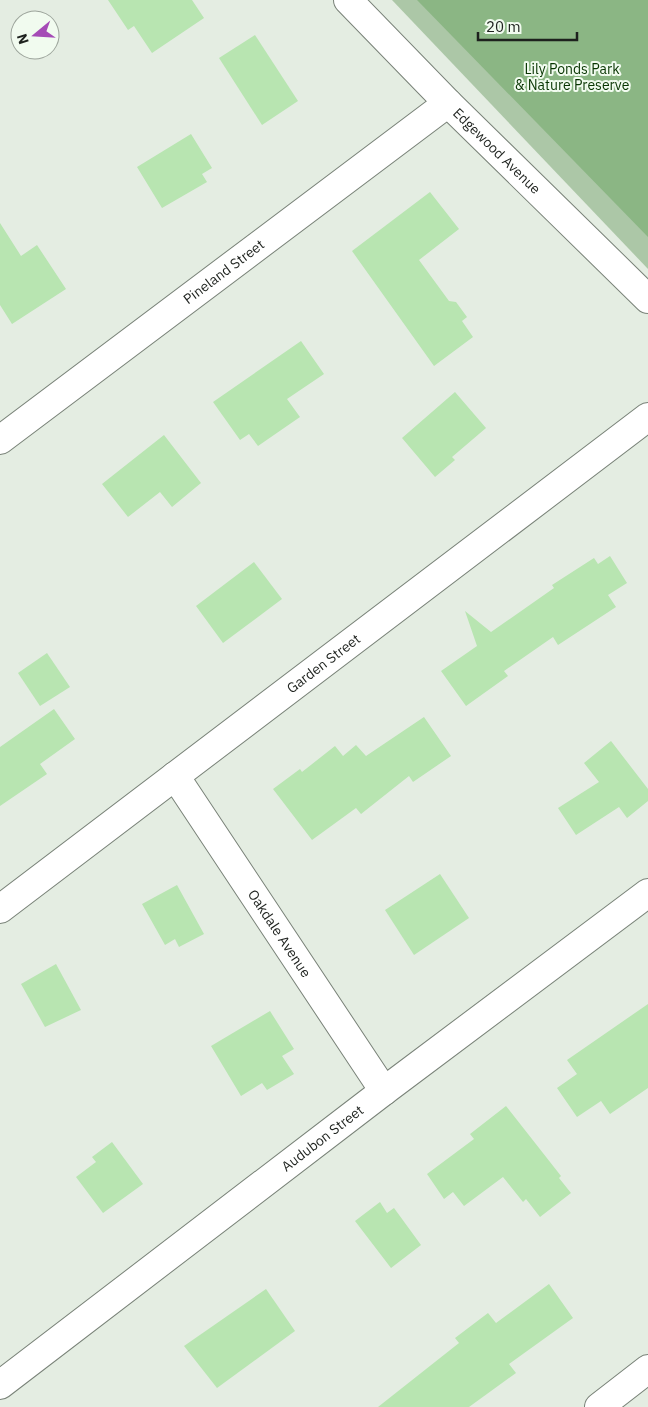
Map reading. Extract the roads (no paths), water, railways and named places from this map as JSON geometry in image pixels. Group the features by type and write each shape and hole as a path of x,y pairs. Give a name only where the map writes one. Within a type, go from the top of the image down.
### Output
{"street":[{"name":"Edgewood Avenue","path":"348,0 448,103 648,299"},
{"name":"Pineland Street","path":"0,440 448,103"},
{"name":"Garden Street","path":"0,909 648,417"},
{"name":"Oakdale Avenue","path":"175,776 384,1091"},
{"name":"Audubon Street","path":"0,1385 384,1091 648,893"},
{"path":"598,1407 648,1369"}],"park label":[{"name":"Lily Ponds Park & Nature Preserve","path":"572,78"}]}
